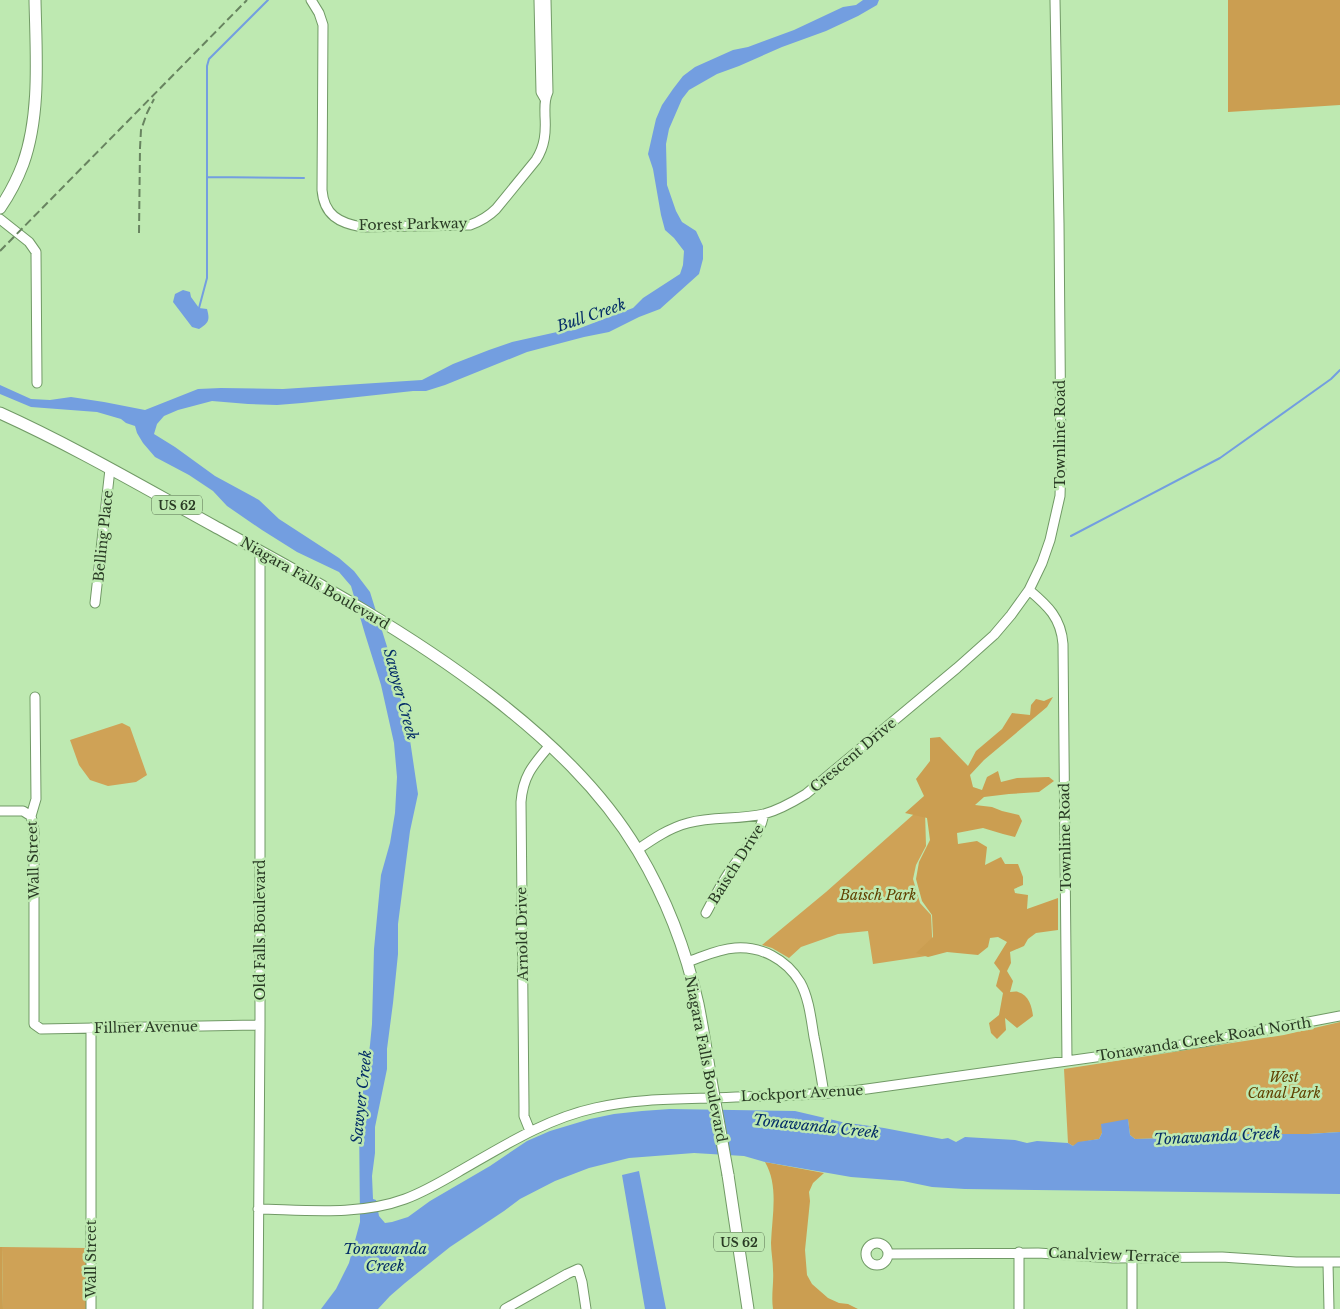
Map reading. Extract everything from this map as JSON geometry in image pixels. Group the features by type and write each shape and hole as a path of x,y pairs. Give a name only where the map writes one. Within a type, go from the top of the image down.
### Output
{"main road":[{"path":"0,208 23,165 32,131 35,90 35,0"},
{"name":"Niagara Falls Boulevard","path":"0,413 38,430 110,468 351,602 416,642 512,712 550,745 596,793 637,850 667,910 687,962 698,1002 728,1175 748,1309"}],"street":[{"name":"Forest Parkway","path":"311,0 319,13 323,25 322,190 324,201 332,214 348,224 362,227 465,225 485,219 496,209 541,153 545,134 545,99 548,92 546,0"},
{"name":"Forest Parkway","path":"539,0 541,92 545,99"},
{"name":"Townline Road","path":"1054,0 1059,223 1061,488 1050,540 1042,563 1029,590 1054,614 1060,628 1063,644 1067,1061"},
{"path":"0,219 30,242 36,252 38,383"},
{"name":"Belling Place","path":"95,603 110,468"},
{"name":"Old Falls Boulevard","path":"258,1309 260,551"},
{"name":"Crescent Drive","path":"637,850 682,824 699,820 764,814 785,806 806,794 983,646 1018,606 1029,590"},
{"name":"Wall Street","path":"34,1024 34,830 31,816 36,799 35,697"},
{"name":"Arnold Drive","path":"530,1131 524,1107 521,802 526,776 550,745"},
{"path":"0,811 23,811 31,816"},
{"name":"Baisch Drive","path":"706,913 733,866 756,837 764,814"},
{"path":"687,962 725,950 743,948 758,950 772,955 785,964 800,982 806,995 824,1094"},
{"name":"Tonawanda Creek Road North","path":"1067,1061 1203,1042 1340,1016"},
{"name":"Fillner Avenue","path":"34,1024 41,1029 260,1026"},
{"name":"Wall Street","path":"91,1028 92,1309"},
{"name":"Lockport Avenue","path":"258,1209 356,1210 381,1206 405,1199 530,1131 582,1111 609,1105 677,1098 824,1094 1067,1061"},
{"path":"1019,1252 1020,1309"},
{"name":"Canalview Terrace","path":"888,1254 1019,1252 1056,1253 1101,1258 1222,1257 1296,1262 1340,1262"},
{"path":"1132,1258 1132,1309"},
{"path":"1328,1263 1329,1309"},
{"path":"505,1309 578,1268 586,1309"}],"green space":[{"path":"122,723 130,727 147,775 136,782 108,786 90,780 79,765 70,740"},
{"name":"Baisch Park","path":"925,811 926,846 916,865 913,879 920,903 931,915 933,955 873,964 868,931 838,934 801,947 789,958 772,948 762,945 826,892 914,814"},
{"name":"West Canal Park","path":"1340,1022 1340,1132 1135,1139 1130,1135 1128,1120 1102,1133 1099,1139 1082,1142 1073,1146 1068,1143 1064,1069 1284,1035"},
{"path":"2,1247 86,1248 86,1309 3,1309"}],"shaded area":[{"path":"1228,0 1340,0 1340,105 1228,112"},
{"path":"1053,697 1047,707 984,760 970,775 973,787 982,790 987,777 998,771 1001,782 1017,778 1049,777 1054,781 1039,792 984,797 975,805 992,807 1019,815 1022,821 1015,837 983,828 957,833 958,844 977,841 987,847 985,865 1001,857 1005,864 1018,864 1023,877 1023,885 1014,889 1015,893 1028,895 1027,909 1058,898 1058,930 1036,933 1028,939 1024,946 1010,952 1011,963 1007,971 1013,981 1010,992 1017,992 1025,996 1031,1005 1033,1016 1017,1028 1005,1018 1006,1030 997,1039 991,1033 989,1023 999,1015 1003,993 996,986 1000,971 994,963 1007,942 998,937 990,938 988,947 978,955 947,952 928,957 916,953 933,937 932,915 922,901 916,879 919,862 930,840 927,818 905,813 924,796 916,779 930,761 930,738 940,737 968,766 976,751 1002,729 1012,713 1030,715 1031,705 1036,699 1044,701"},
{"path":"765,1162 824,1173 813,1183 809,1192 810,1201 805,1250 807,1275 812,1284 828,1298 858,1309 773,1309 771,1243 773,1191 772,1181"},
{"path":"0,1247 2,1247 3,1309 0,1309"}],"water":[{"name":"Tonawanda Creek","path":"863,0 879,0 877,5 826,31 717,74 689,90 682,99 669,129 666,144 667,185 682,222 696,231 703,246 703,259 699,274 660,309 609,332 527,352 426,391 277,405 212,401 178,410 164,416 157,424 154,434 215,476 259,500 279,519 339,558 354,571 370,592 389,653 410,740 418,794 410,831 398,924 398,954 387,1049 387,1069 375,1127 375,1153 372,1176 373,1199 376,1200 379,1216 385,1223 408,1217 430,1201 490,1166 527,1141 550,1131 614,1114 670,1109 795,1111 842,1122 942,1139 948,1138 956,1142 965,1137 1015,1140 1027,1143 1037,1141 1068,1143 1073,1146 1078,1142 1099,1139 1102,1133 1101,1124 1128,1119 1130,1135 1135,1139 1340,1132 1340,1194 965,1189 851,1177 765,1162 744,1156 694,1153 629,1158 589,1168 555,1181 520,1199 450,1247 405,1283 378,1309 321,1309 336,1289 349,1263 360,1222 359,1116 372,1024 374,949 381,875 390,843 395,813 397,777 394,743 381,685 351,586 339,572 297,552 227,506 213,491 189,475 155,457 143,443 135,426 121,419 97,412 31,407 0,394 0,385 31,399 50,400 71,397 145,410 198,389 283,389 422,380 453,364 512,342 575,330 633,308 643,298 680,274 683,265 684,251 665,230 653,169 648,154 656,119 662,105 673,89 683,76 695,67 733,50 748,47 794,30 843,7 856,5"},
{"path":"183,290 190,292 191,297 199,308 207,309 208,321 199,329 192,327 173,302 175,294"},
{"path":"639,1171 666,1309 645,1309 622,1175"}],"waterway":[{"path":"199,308 207,278 207,66 209,59 268,0"},
{"path":"207,177 304,178"},
{"path":"1071,536 1220,458 1331,379 1340,370"}],"railway":[{"path":"0,251 247,0"},
{"path":"139,233 141,130 154,99"}],"water label":[{"name":"Bull Creek","path":"591,315"},
{"name":"Sawyer Creek","path":"401,694"},
{"name":"Sawyer Creek","path":"361,1097"}]}
